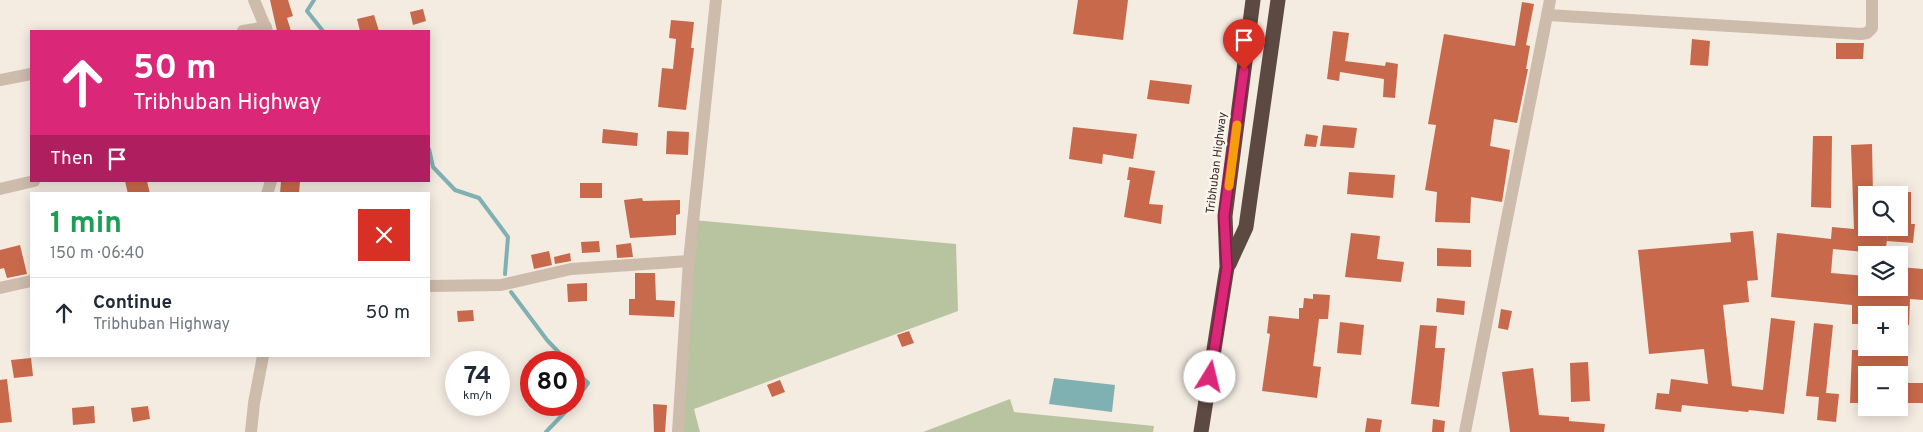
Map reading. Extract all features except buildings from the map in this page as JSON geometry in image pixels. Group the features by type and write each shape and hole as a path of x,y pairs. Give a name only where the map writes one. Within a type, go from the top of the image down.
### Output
{"highway":[{"name":"Tribhuban Highway","path":"1227,268 1224,216 1253,0"},
{"path":"1201,432 1227,268 1246,227 1278,0"}],"street":[{"path":"254,0 267,29"},
{"path":"678,432 689,262 716,0"},
{"path":"1465,432 1550,0"},
{"path":"1547,15 1861,34 1867,33 1872,28 1872,0"},
{"path":"0,80 30,74"},
{"path":"0,189 30,182"},
{"path":"430,286 501,285 571,269 689,262"},
{"path":"0,288 30,281"},
{"path":"251,432 254,403 263,357"}],"green space":[{"path":"693,220 956,244 958,311 694,409 700,432 678,432"},
{"path":"1010,399 1014,412 1154,426 1153,432 923,432"}],"water":[{"path":"1054,378 1115,385 1112,412 1049,404"}],"waterway":[{"path":"314,0 307,11 322,30"},
{"path":"430,154 433,167 455,190 479,198 508,237 505,274"},
{"path":"511,292 558,351"},
{"path":"585,380 588,383 585,387"},
{"path":"546,432 561,416"}],"slow traffic":[{"path":"1229,186 1237,125"}],"route":[{"path":"1210,377 1227,268 1224,216 1244,70"}]}
